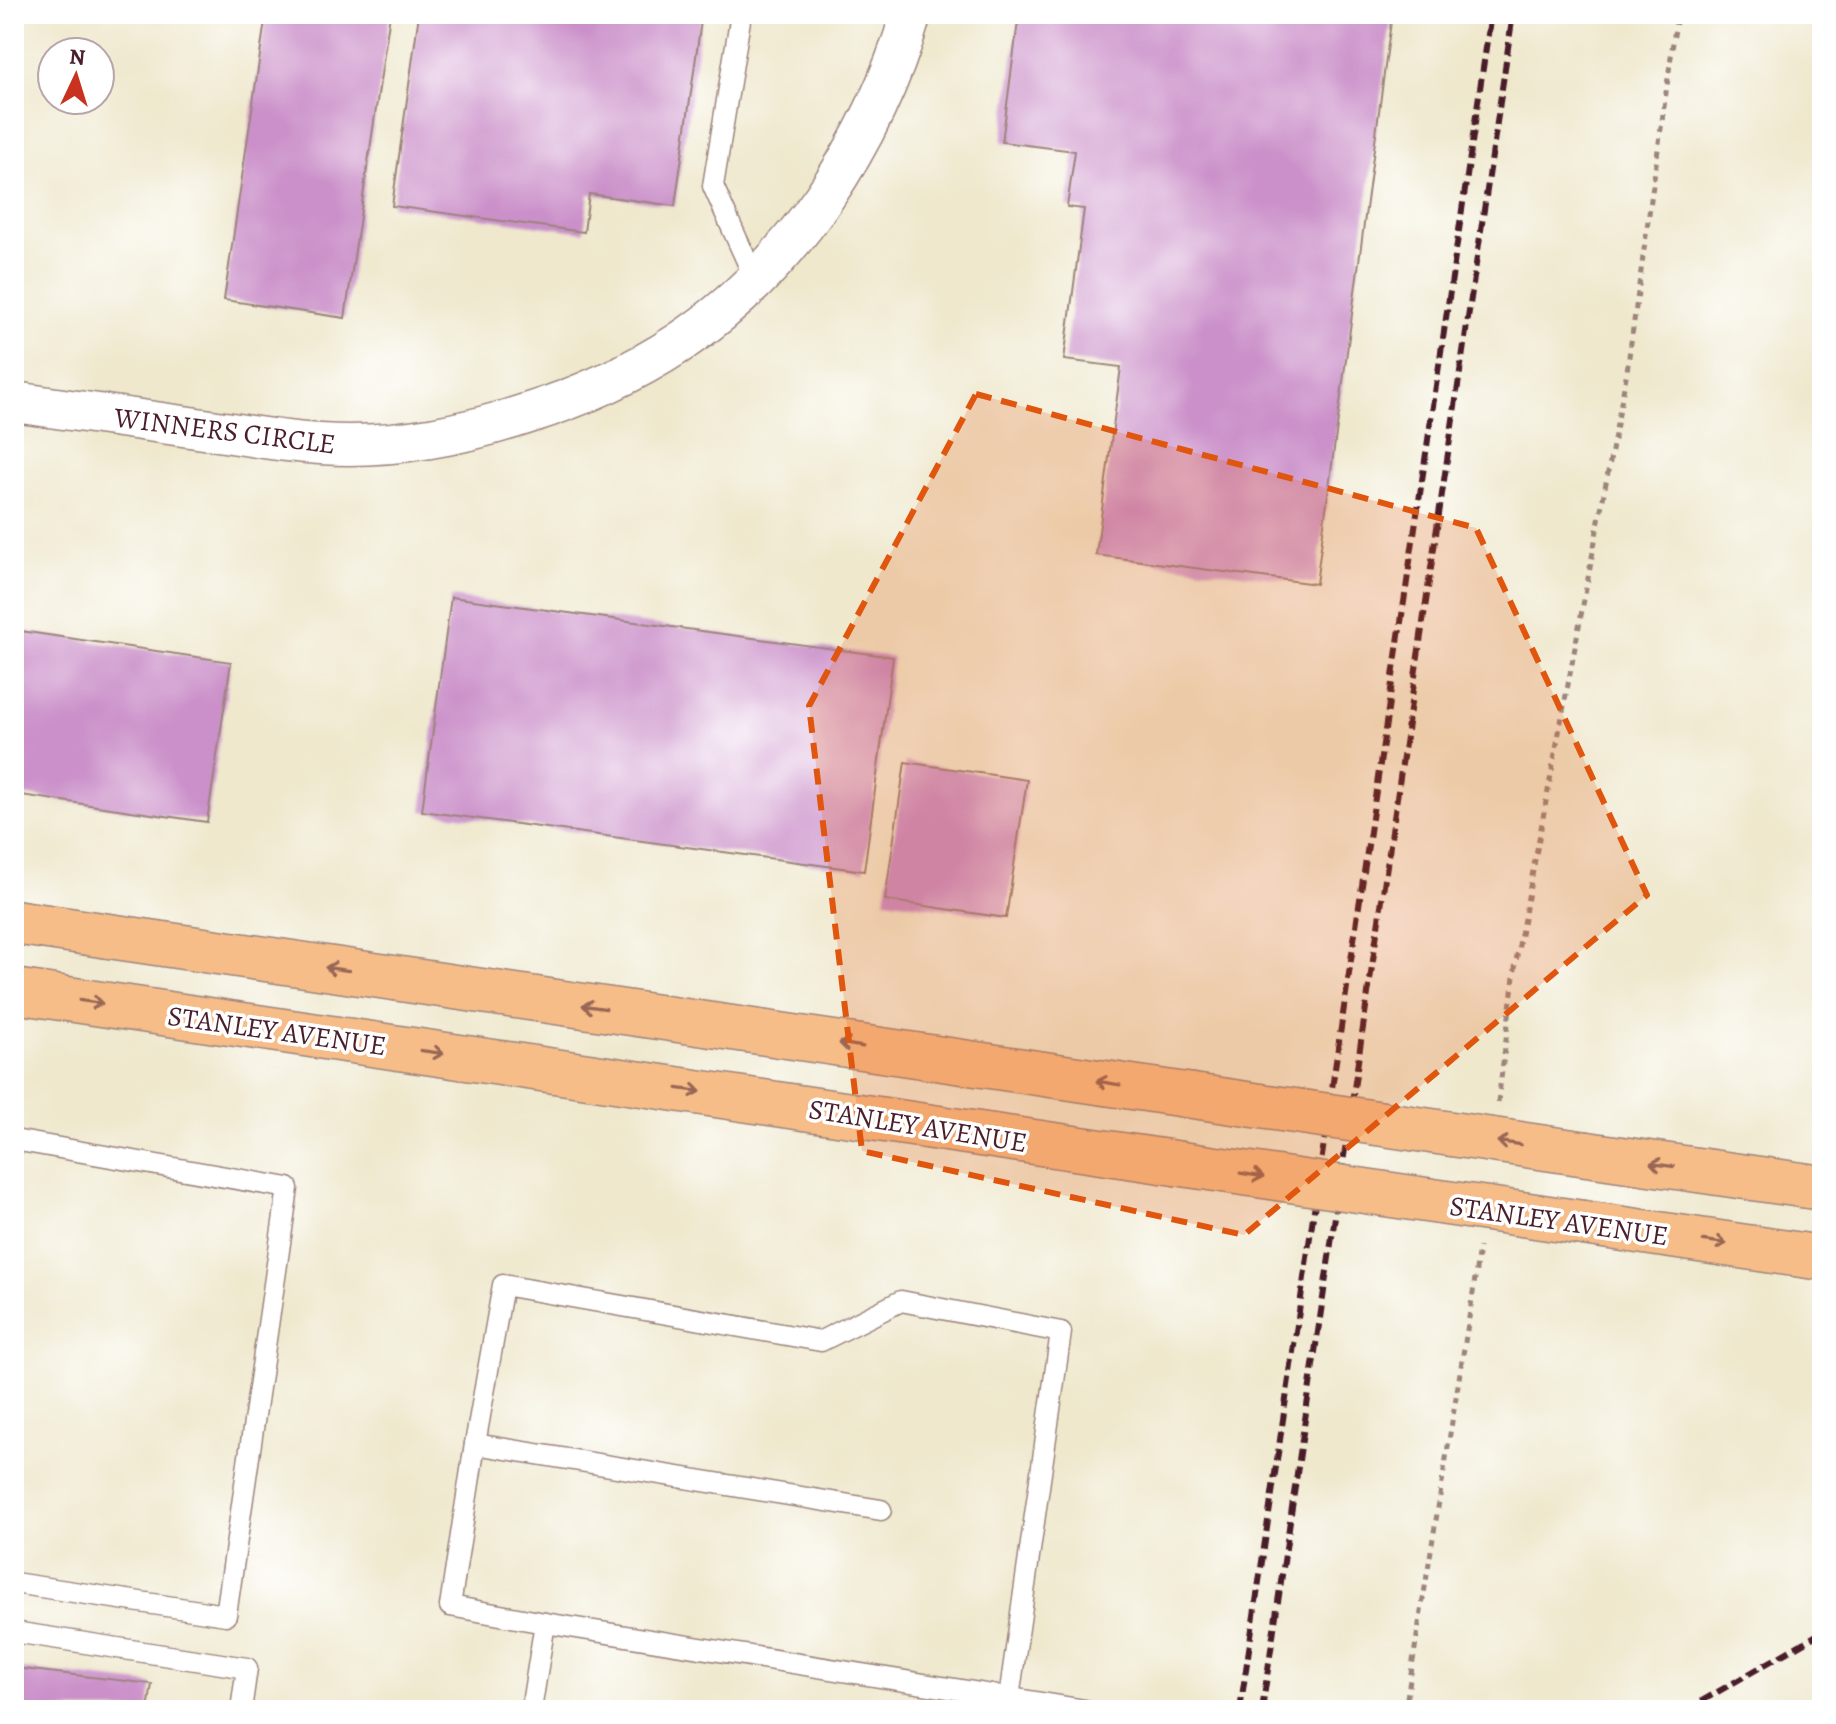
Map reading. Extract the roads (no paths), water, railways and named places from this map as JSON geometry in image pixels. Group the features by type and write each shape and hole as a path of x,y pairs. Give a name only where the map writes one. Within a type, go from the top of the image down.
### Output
{"main road":[{"path":"14,922 1822,1188"},
{"name":"STANLEY AVENUE","path":"14,991 1822,1258"}],"street":[{"name":"WINNERS CIRCLE","path":"14,402 291,442 348,445 405,442 480,429 560,403 630,372 680,342 726,307 781,253 824,198 867,127 900,51 911,14"}],"lane":[{"path":"741,14 713,186 755,279"},
{"path":"14,1140 288,1188 226,1615 14,1583"},
{"path":"1009,1698 1061,1332 901,1301 821,1341 503,1285 450,1606 545,1623 1009,1698 1085,1710"},
{"path":"475,1444 881,1510"},
{"path":"531,1710 545,1623"},
{"path":"14,1632 247,1668 241,1710"}],"railway":[{"path":"1240,1710 1491,14"},
{"path":"1262,1710 1513,14"},
{"path":"1686,1710 1822,1632"}]}
